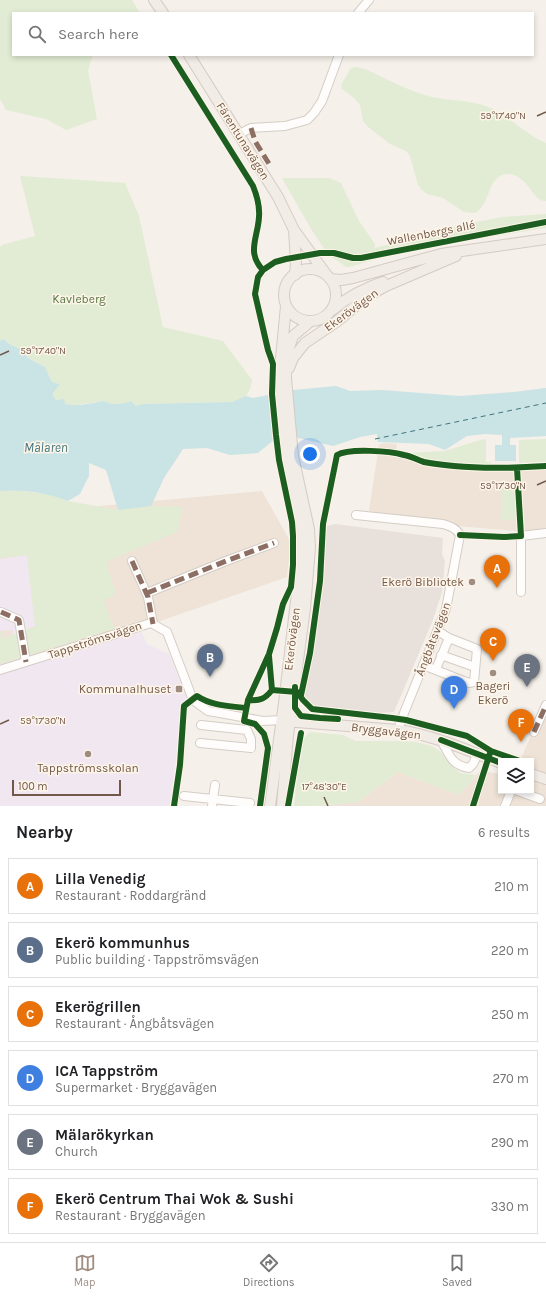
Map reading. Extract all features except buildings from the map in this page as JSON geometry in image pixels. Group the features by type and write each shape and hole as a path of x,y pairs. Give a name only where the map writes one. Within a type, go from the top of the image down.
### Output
{"main road":[{"path":"154,0 161,12"},
{"name":"Färentunavägen","path":"190,56 278,197 294,230 328,276"},
{"name":"Färentunavägen","path":"294,230 296,263 295,275"},
{"name":"Ekerövägen","path":"328,276 341,280 353,278 442,254 546,238"},
{"name":"Ekerövägen","path":"332,310 347,298 365,288 456,256 522,242"},
{"name":"Ekerövägen","path":"284,378 293,358 305,343 336,322 368,296 386,286 456,256"},
{"path":"306,270 315,270 328,276 336,295 336,301 332,310 324,317 311,321 305,321 296,317 290,312 286,306 284,296 288,281 295,275 306,270"},
{"name":"Ekerövägen","path":"284,378 283,349 286,306"},
{"name":"Ekerövägen","path":"270,806 305,608 310,548 309,529 299,504 285,459 281,424 284,378 287,353 293,336 311,321"},
{"name":"Ekerövägen","path":"282,806 286,721"},
{"name":"Bryggavägen","path":"286,721 398,730 416,733 441,740 498,762"},
{"path":"534,775 546,779"}],"street":[{"path":"359,12 369,0"},
{"path":"239,134 251,128 285,126 307,120 322,101 339,56"},
{"name":"Ångbåtsvägen","path":"356,515 443,524 452,526 460,535 446,609 398,730"},
{"path":"522,592 520,536 546,533"},
{"path":"147,593 226,561 274,544"},
{"path":"132,561 147,593 153,624"},
{"path":"1,612 19,620 26,662"},
{"name":"Tappströmsvägen","path":"0,670 150,623 167,632 193,700 208,711 262,721 286,721"},
{"path":"423,665 469,683 474,682 477,649 449,638 438,631"},
{"path":"436,669 449,638"},
{"path":"441,655 475,666"},
{"path":"534,732 543,717 546,705"},
{"path":"200,743 251,748 252,739 247,730 201,725"},
{"path":"441,740 456,765 468,768 478,753"},
{"path":"213,803 215,785"},
{"path":"505,806 510,794"},
{"path":"526,794 540,799"},
{"path":"184,796 213,803 250,803"}],"shaded area":[{"path":"384,443 397,444 396,451 416,458 436,462 491,467 546,464 546,530 516,531 457,526 369,511 379,445"},
{"path":"262,491 291,543 287,577 140,628 0,674 0,505 68,509"},
{"path":"335,524 443,538 442,554 445,561 442,592 432,622 394,712 379,713 313,706 305,699 303,691 312,652 327,526"},
{"path":"27,555 38,650 15,652 12,630 0,631 0,559"},
{"name":"Tappströmsskolan","path":"140,628 147,644 169,654 187,698 183,703 170,805 0,806 0,674"},
{"path":"546,700 546,806 316,806 358,802 398,772 459,795 480,771 498,774 498,794 534,794 534,758 521,758"}],"green space":[{"path":"0,0 132,0 139,12 12,12 12,56 93,56 88,70 97,119 66,130 46,119 6,110 0,99"},
{"path":"356,67 365,69 406,88 432,97 486,106 502,114 530,135 546,143 546,201 538,198 522,180 510,174 497,178 484,202 475,213 464,212 443,198 427,194 418,185 410,156 406,151 390,144 368,127 363,121 360,105 353,97 342,89 341,85 351,68"},
{"name":"Kavleberg","path":"20,176 125,183 139,216 163,327 223,341 252,380 250,389 246,396 232,402 143,404 136,406 131,401 110,404 103,401 74,406 65,404 54,398 53,393 56,389 45,367 28,358 23,350 11,345 5,339 0,341 0,247 2,245 35,236"},
{"path":"282,178 329,178 341,183 359,221 375,244 375,248 462,225 502,217 546,214 546,228 496,236 495,228 412,248 346,267 329,256 311,229"},
{"path":"486,439 486,462 491,462 491,465 437,462 407,453 445,451"},
{"path":"546,439 546,462 519,463 519,440"},
{"path":"502,485 514,485 519,519 502,520"},
{"path":"15,490 53,495 68,501 118,510 151,506 183,507 177,532 106,562 116,595 104,600 113,627 116,628 0,664 0,632 2,639 35,626 27,555 0,558 0,491"},
{"path":"310,732 343,735 356,741 401,741 416,742 432,746 440,751 451,765 460,773 476,775 459,795 398,772 358,802 316,806 294,806 300,742"}],"water":[{"name":"Mälaren","path":"4,339 11,345 23,350 28,358 45,367 51,380 54,383 60,384 53,393 54,398 57,400 64,399 65,404 69,405 104,401 110,404 117,404 131,401 136,406 143,404 232,402 246,396 253,398 268,395 282,403 293,390 336,386 350,391 382,390 460,396 546,388 546,436 510,438 510,445 516,445 516,461 495,461 495,445 502,445 502,435 485,434 467,436 445,450 429,444 378,442 377,434 360,437 333,446 281,434 258,453 230,455 207,448 183,449 164,478 151,506 118,510 106,470 89,463 89,476 80,494 68,501 35,492 0,491 0,341"}],"pier":[{"path":"270,394 283,401 281,436 274,442"}],"ferry route":[{"path":"375,439 546,403"}],"marked path":[{"path":"251,128 255,141 271,167"},
{"path":"147,593 274,543"},
{"path":"132,561 148,597 153,624"},
{"path":"1,612 19,620 26,662"},
{"path":"534,732 546,705"}],"cycle path":[{"path":"172,56 253,186 258,201 259,213 254,251 258,264 263,270"},
{"name":"Wallenbergs allé","path":"248,700 269,654 283,604 291,587 293,565 292,522 279,460 276,435 272,394 273,364 268,350 255,294 258,277 263,270 275,262 286,259 320,253 334,253 353,258 361,258 546,222"},
{"path":"301,695 310,653 320,581 323,524 337,455 351,451 380,451 407,456 424,462 454,466 477,468 546,466"},
{"path":"460,535 504,537 521,536 517,468"},
{"path":"269,656 272,690 297,692 312,709 406,720 467,736 491,751 511,758"},
{"path":"295,687 295,708 301,716 338,719"},
{"path":"260,806 268,748 264,734 255,724 244,721 248,700 262,699 272,690"},
{"path":"174,806 180,765 184,706 197,696 215,704 246,708"},
{"path":"288,806 301,733"},
{"path":"441,740 498,762"},
{"path":"473,806 490,753"}],"place":[{"name":"Ekerö Bibliotek","path":"472,582"},
{"name":"Lilla Venedig","path":"497,588"},
{"name":"Ekerögrillen","path":"493,661"},
{"name":"Bageri Ekerö","path":"493,673"},
{"name":"Ekerö kommunhus","path":"210,677"},
{"name":"Mälarökyrkan","path":"527,687"},
{"name":"Kommunalhuset","path":"179,689"},
{"name":"ICA Tappström","path":"454,709"},
{"name":"Ekerö Centrum Thai Wok & Sushi","path":"521,742"},
{"name":"Tappströmsskolan","path":"88,754"}]}
